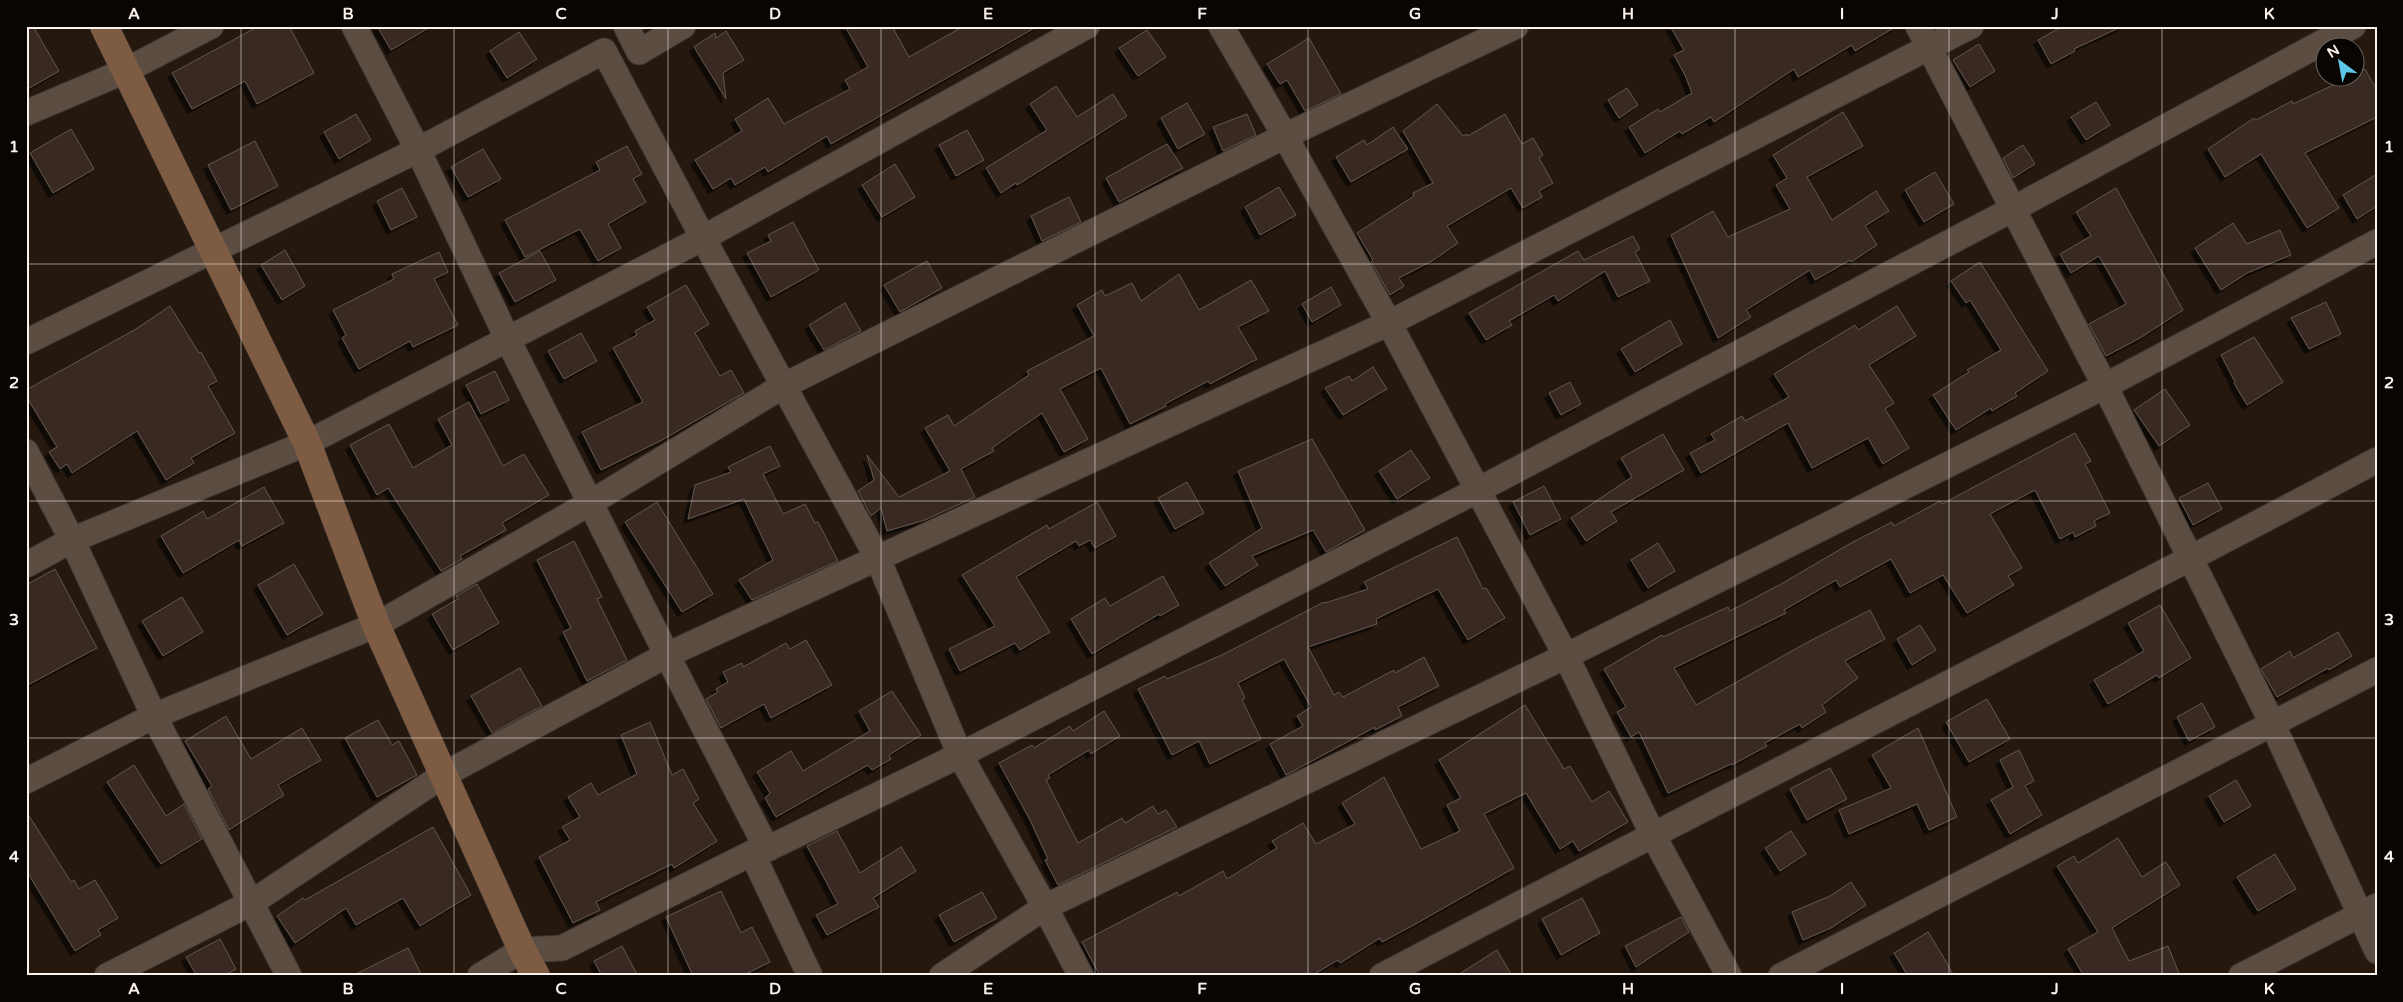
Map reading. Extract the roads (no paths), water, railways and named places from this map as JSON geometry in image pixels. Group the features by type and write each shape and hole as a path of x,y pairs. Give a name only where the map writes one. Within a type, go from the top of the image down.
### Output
{"main road":[{"path":"104,26 307,443 376,625 445,774 522,950 536,976"}],"street":[{"path":"26,113 126,71 211,26"},
{"path":"354,26 418,150 508,340 667,655 760,851 810,976"},
{"path":"26,342 418,150 604,51 629,31 639,52 683,26"},
{"path":"26,565 72,540 307,443 703,238 1087,26"},
{"path":"1221,26 1389,322 1566,656 1652,833 1729,976"},
{"path":"26,780 154,716 376,625 590,503 783,386 1285,136 1516,26"},
{"path":"1918,26 2105,386 2190,560 2368,910 2377,951"},
{"path":"107,976 251,903 445,774 667,655 1389,322 1971,26"},
{"path":"480,976 522,950 562,948 960,755 1478,490 2013,210 2353,26"},
{"path":"604,51 703,238 878,559 960,755 1045,907 1081,976"},
{"path":"942,976 1045,907 1566,656 2105,386 2377,242"},
{"path":"26,452 72,540 154,716 289,976"},
{"path":"1382,976 1652,833 2190,560 2377,460"},
{"path":"1781,976 2377,670"},
{"path":"2241,976 2368,910"}]}
